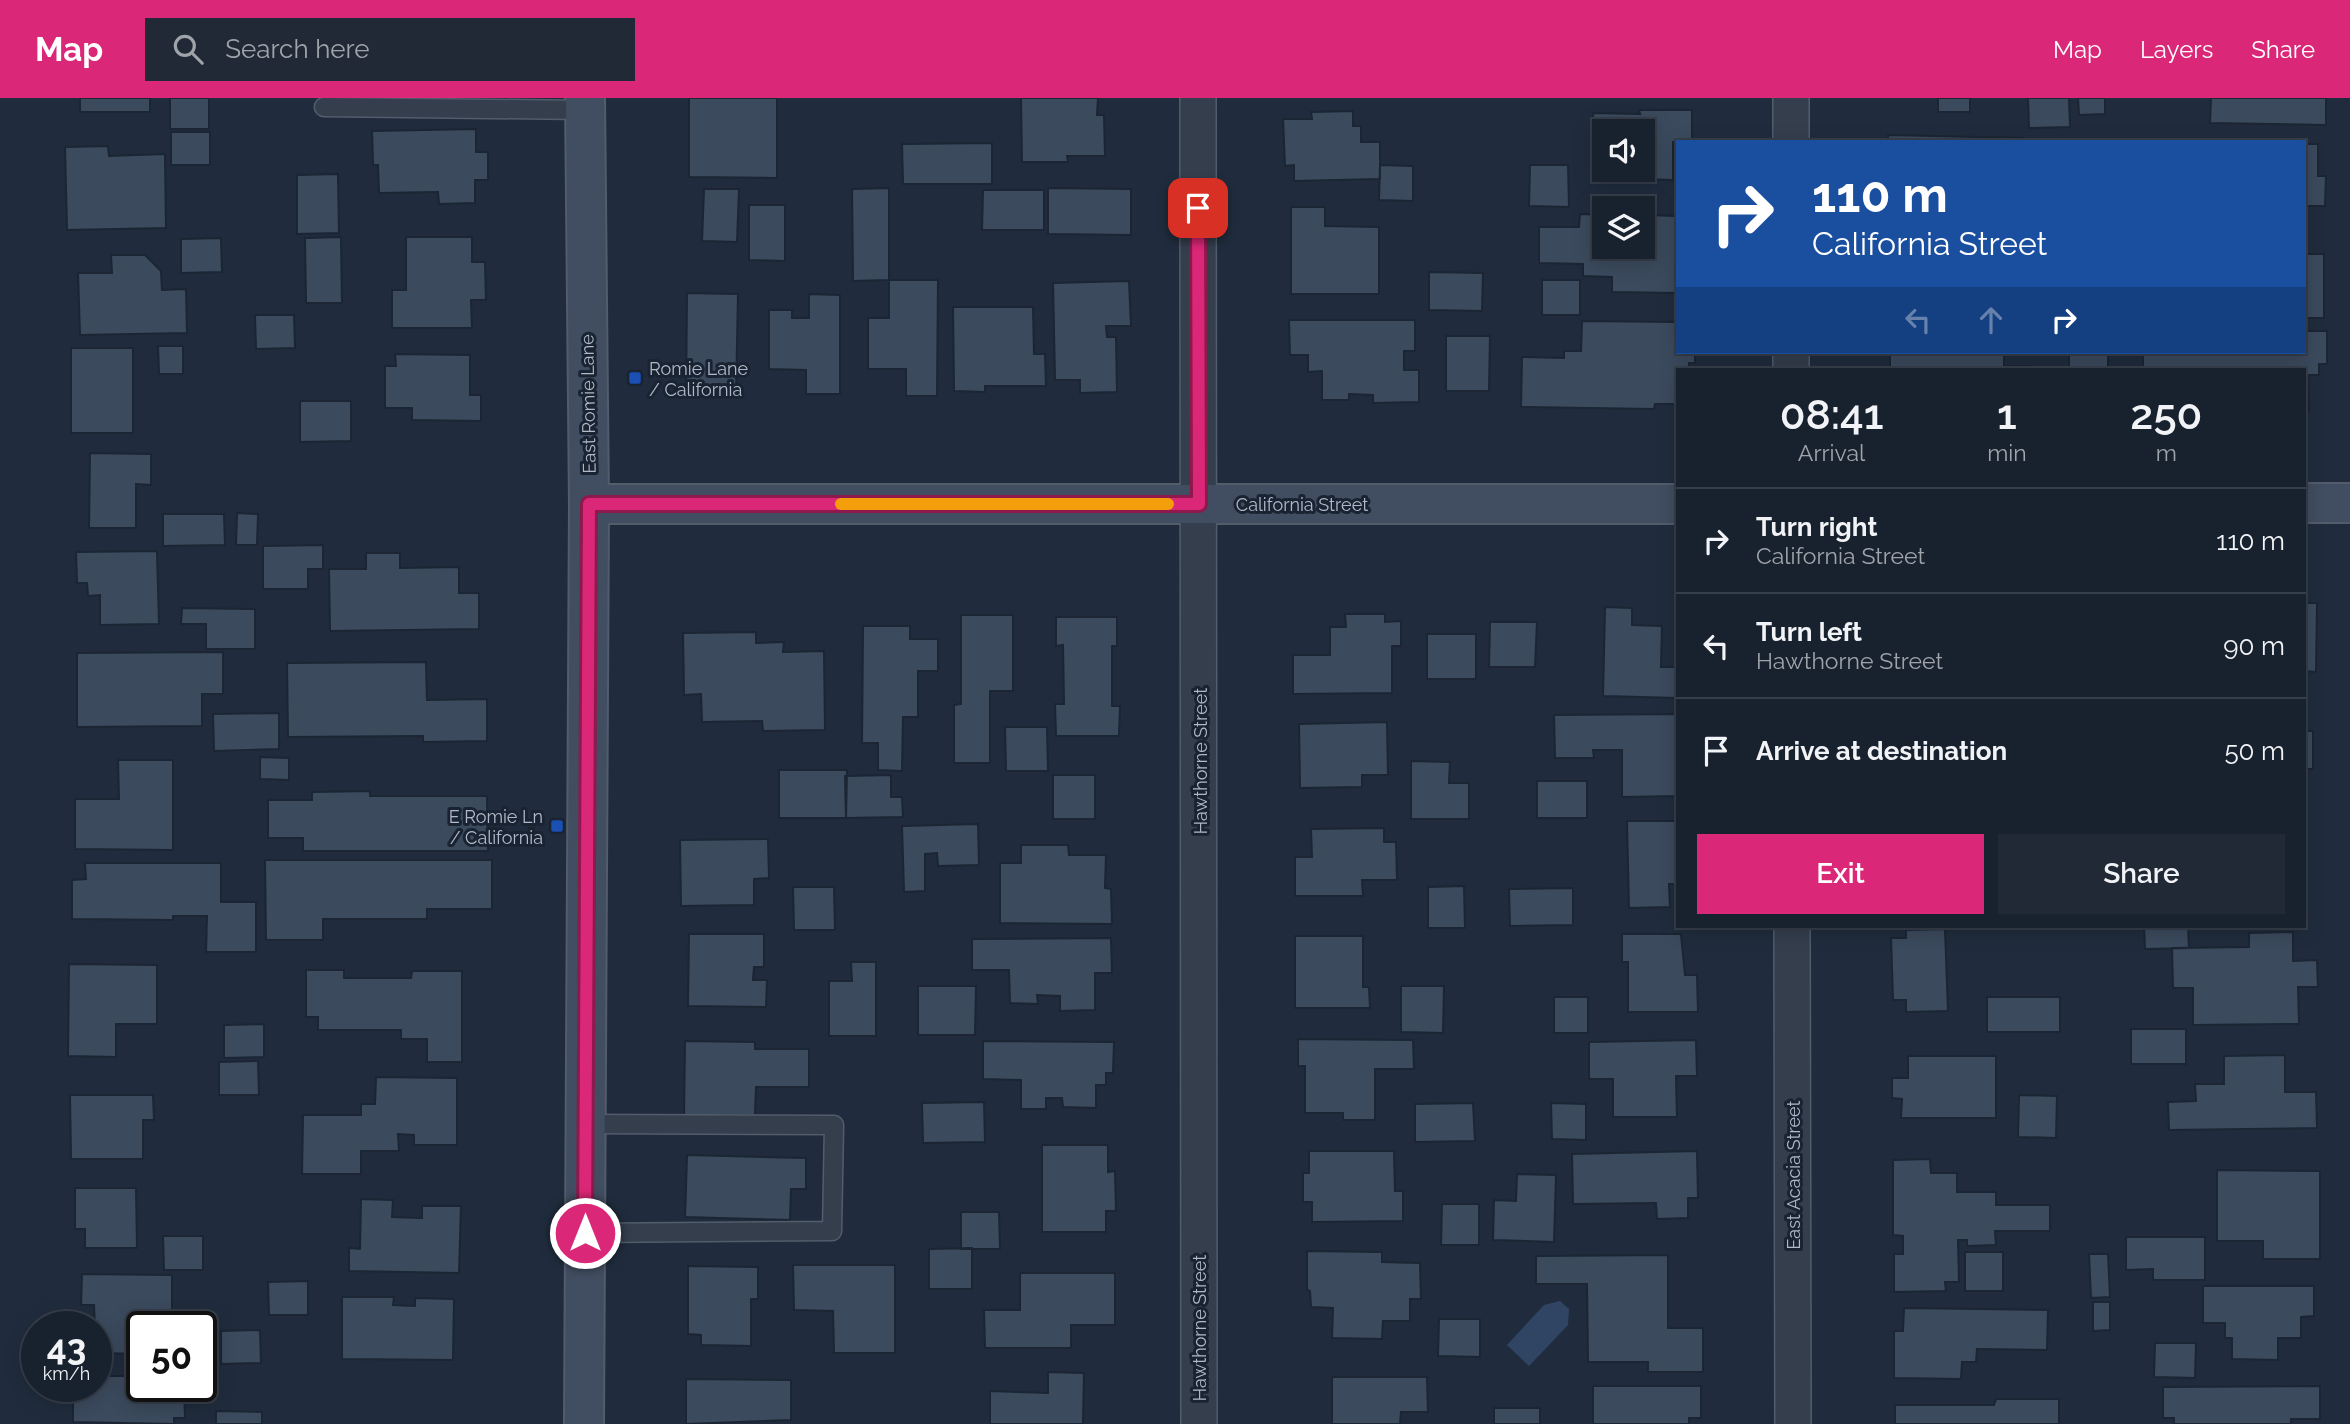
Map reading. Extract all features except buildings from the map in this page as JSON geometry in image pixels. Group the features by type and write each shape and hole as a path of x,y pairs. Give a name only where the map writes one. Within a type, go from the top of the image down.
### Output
{"main road":[{"name":"East Romie Lane","path":"583,1424 589,504 585,104"},
{"name":"California Street","path":"589,504 1676,503"},
{"path":"2306,503 2350,503"}],"street":[{"name":"Hawthorne Street","path":"1198,98 1199,1424"},
{"path":"1791,98 1791,140"},
{"name":"East Acacia Street","path":"1792,928 1793,1424"}],"lane":[{"path":"324,107 585,104"},
{"path":"585,1124 834,1125 832,1231 585,1233"}],"water":[{"path":"1560,1301 1569,1309 1568,1325 1529,1366 1507,1345 1544,1305"}],"slow traffic":[{"path":"841,504 1168,504"}],"place":[{"name":"Romie Lane / California","path":"635,378"},
{"name":"E Romie Ln / California","path":"557,826"}],"route":[{"path":"585,1233 589,504 1199,504 1198,208"}]}
